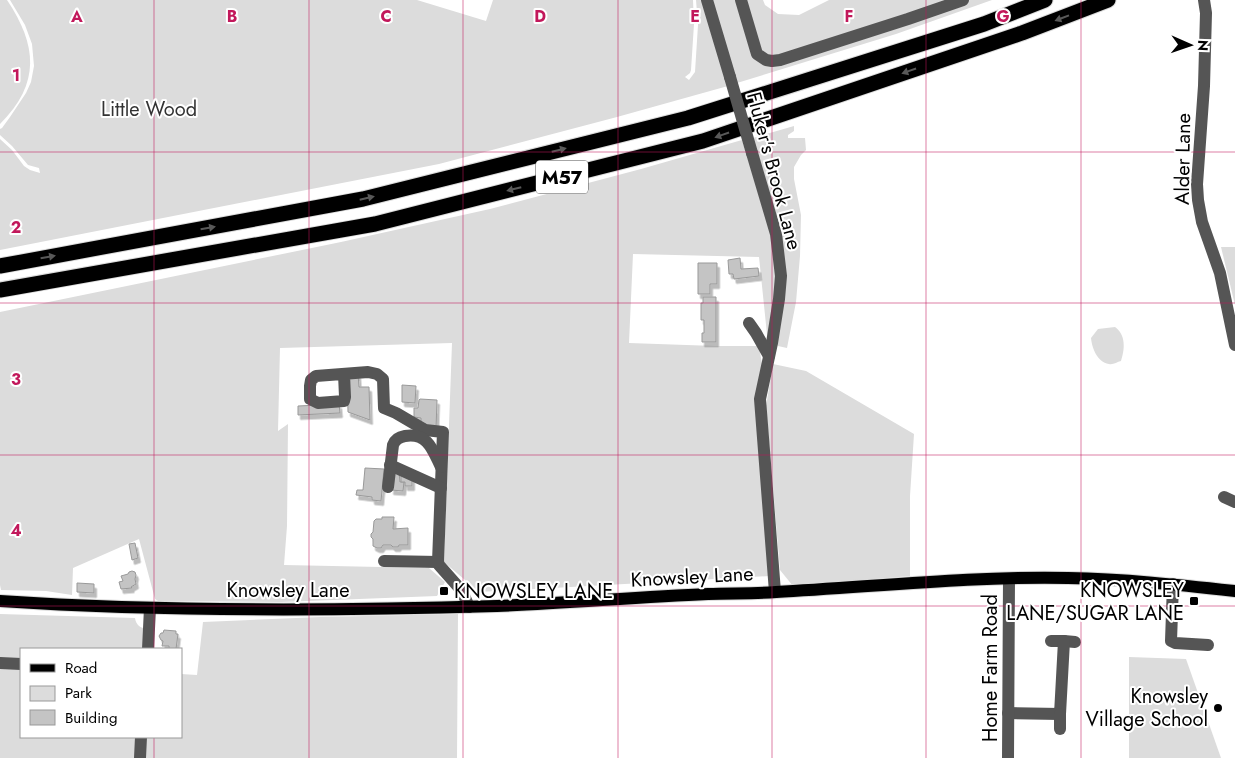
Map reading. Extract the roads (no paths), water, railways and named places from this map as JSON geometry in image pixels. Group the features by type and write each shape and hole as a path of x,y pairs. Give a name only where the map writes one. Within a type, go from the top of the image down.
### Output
{"highway":[{"name":"M57","path":"0,266 363,199 688,118 984,24 1045,0"},
{"name":"M57","path":"0,290 375,224 704,141 1022,33 1108,0"}],"main road":[{"name":"Knowsley Lane","path":"0,601 150,608 315,610 469,606 775,592 949,580 1068,578 1172,584 1235,591"}],"street":[{"name":"Fluker's Brook Lane","path":"706,0 776,234 781,276 779,299 760,399 775,592"},
{"path":"741,0 757,54 766,60 772,61 963,0"},
{"name":"Alder Lane","path":"1204,0 1206,13 1204,86 1197,184 1198,200 1202,222 1220,273 1235,345"},
{"path":"749,323 769,356"},
{"path":"344,374 368,372 377,374 383,379 384,408 425,430 444,432 438,562 439,566 462,591 469,606"},
{"path":"388,487 394,441 401,436 417,436 428,442 442,469"},
{"path":"390,465 441,488"},
{"path":"384,561 438,562"},
{"name":"Home Farm Road","path":"1008,758 1009,579"},
{"path":"1172,584 1171,641 1175,643 1208,645"},
{"path":"148,648 150,608"},
{"path":"1050,641 1069,642 1060,714 1060,729"},
{"path":"0,663 20,664"},
{"path":"1008,713 1060,714"},
{"path":"140,758 141,738"}],"place":[{"name":"KNOWSLEY LANE","path":"444,591"},
{"name":"KNOWSLEY LANE/SUGAR LANE","path":"1194,601"},
{"name":"Knowsley Village School","path":"1218,708"}],"park label":[{"name":"Little Wood","path":"149,109"}]}
